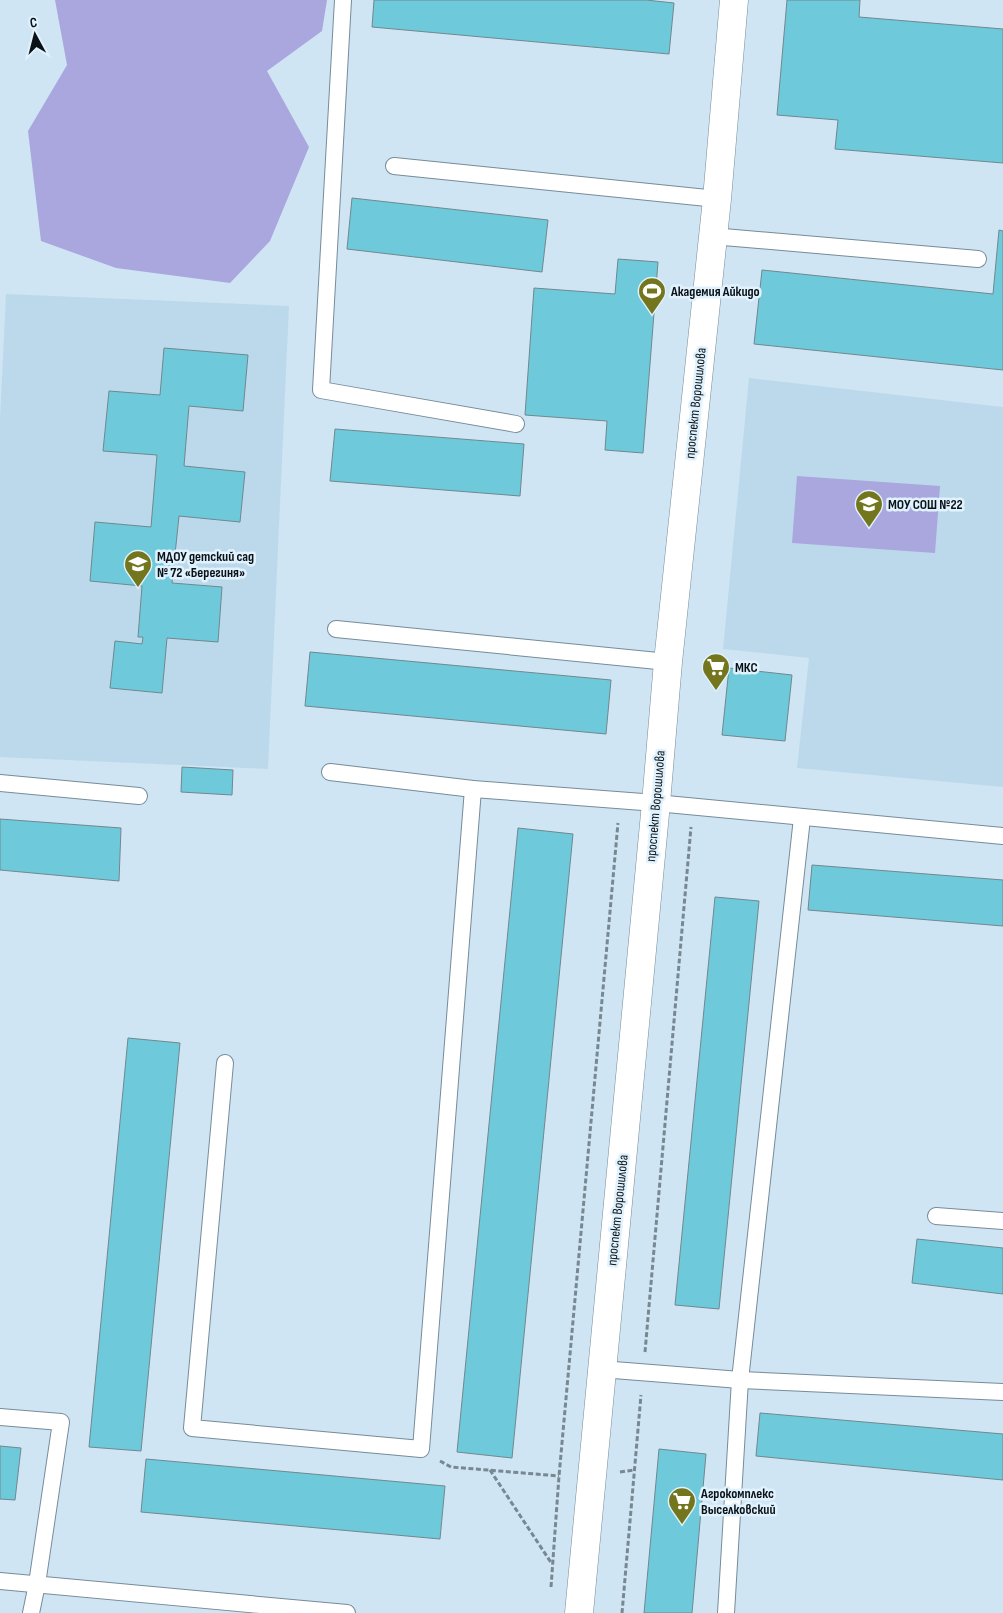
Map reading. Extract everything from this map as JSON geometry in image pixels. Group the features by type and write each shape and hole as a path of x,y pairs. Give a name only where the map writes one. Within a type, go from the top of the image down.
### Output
{"street":[{"name":"проспект Ворошилова","path":"579,1613 668,662 717,199 734,0"}],"lane":[{"path":"343,0 321,390 516,424"},
{"path":"394,166 717,199"},
{"path":"712,236 978,259"},
{"path":"336,629 668,662"},
{"path":"330,772 473,789 656,803 1003,836"},
{"path":"0,783 139,796"},
{"path":"225,1063 192,1428 421,1449 473,789"},
{"path":"726,1613 740,1380 802,818"},
{"path":"936,1216 1003,1221"},
{"path":"601,1369 740,1380 1003,1392"},
{"path":"0,1417 61,1422 31,1613"},
{"path":"0,1581 348,1613"}],"path":[{"path":"550,1594 620,800"},
{"path":"622,1613 693,807"},
{"path":"421,1449 450,1467 559,1476"},
{"path":"490,1470 552,1564"}],"shaded area":[{"path":"55,0 327,0 322,31 267,71 309,147 270,241 230,283 116,268 41,241 28,131 67,65"},
{"name":"МДОУ детский сад № 72 «Берегиня»","path":"6,294 289,306 268,769 0,757 0,419"},
{"name":"МОУ СОШ №22","path":"749,378 1003,407 1003,787 797,768 809,658 723,649"},
{"path":"797,476 940,486 935,553 792,543"}],"building":[{"path":"374,0 646,0 674,3 669,54 372,27"},
{"path":"787,0 860,0 859,17 1003,29 1003,163 835,149 838,120 777,115"},
{"path":"352,198 548,220 542,272 347,249"},
{"path":"999,230 1003,231 1003,370 754,344 762,270 993,294"},
{"path":"618,259 658,262 643,453 605,450 607,421 525,415 534,288 615,294"},
{"path":"164,348 248,355 243,411 189,406 184,466 245,472 240,522 179,516 172,583 222,587 218,642 167,638 162,693 110,688 115,641 142,644 143,637 138,637 142,586 90,581 95,522 151,527 157,455 103,451 109,391 160,395"},
{"path":"335,429 524,444 520,496 330,481"},
{"path":"310,652 611,680 606,734 305,706"},
{"path":"729,668 792,675 785,741 722,735"},
{"path":"182,767 233,770 232,795 181,792"},
{"path":"0,819 121,828 119,881 0,870"},
{"path":"518,828 573,834 512,1458 457,1452"},
{"path":"812,865 1003,880 1003,926 808,910"},
{"path":"715,897 759,901 719,1309 675,1305"},
{"path":"128,1038 180,1043 141,1451 89,1447"},
{"path":"917,1239 1003,1248 1003,1294 912,1283"},
{"path":"760,1413 1003,1434 1003,1480 756,1456"},
{"path":"0,1446 21,1448 15,1500 0,1499"},
{"path":"659,1449 706,1454 692,1613 644,1613"},
{"path":"146,1459 445,1486 440,1539 141,1512"}],"place":[{"name":"Академия Айкидо","path":"652,315"},
{"name":"МОУ СОШ №22","path":"869,528"},
{"name":"МДОУ детский сад № 72 «Берегиня»","path":"138,588"},
{"name":"МКС","path":"716,691"},
{"name":"Агрокомплекс Выселковский","path":"682,1525"}]}
